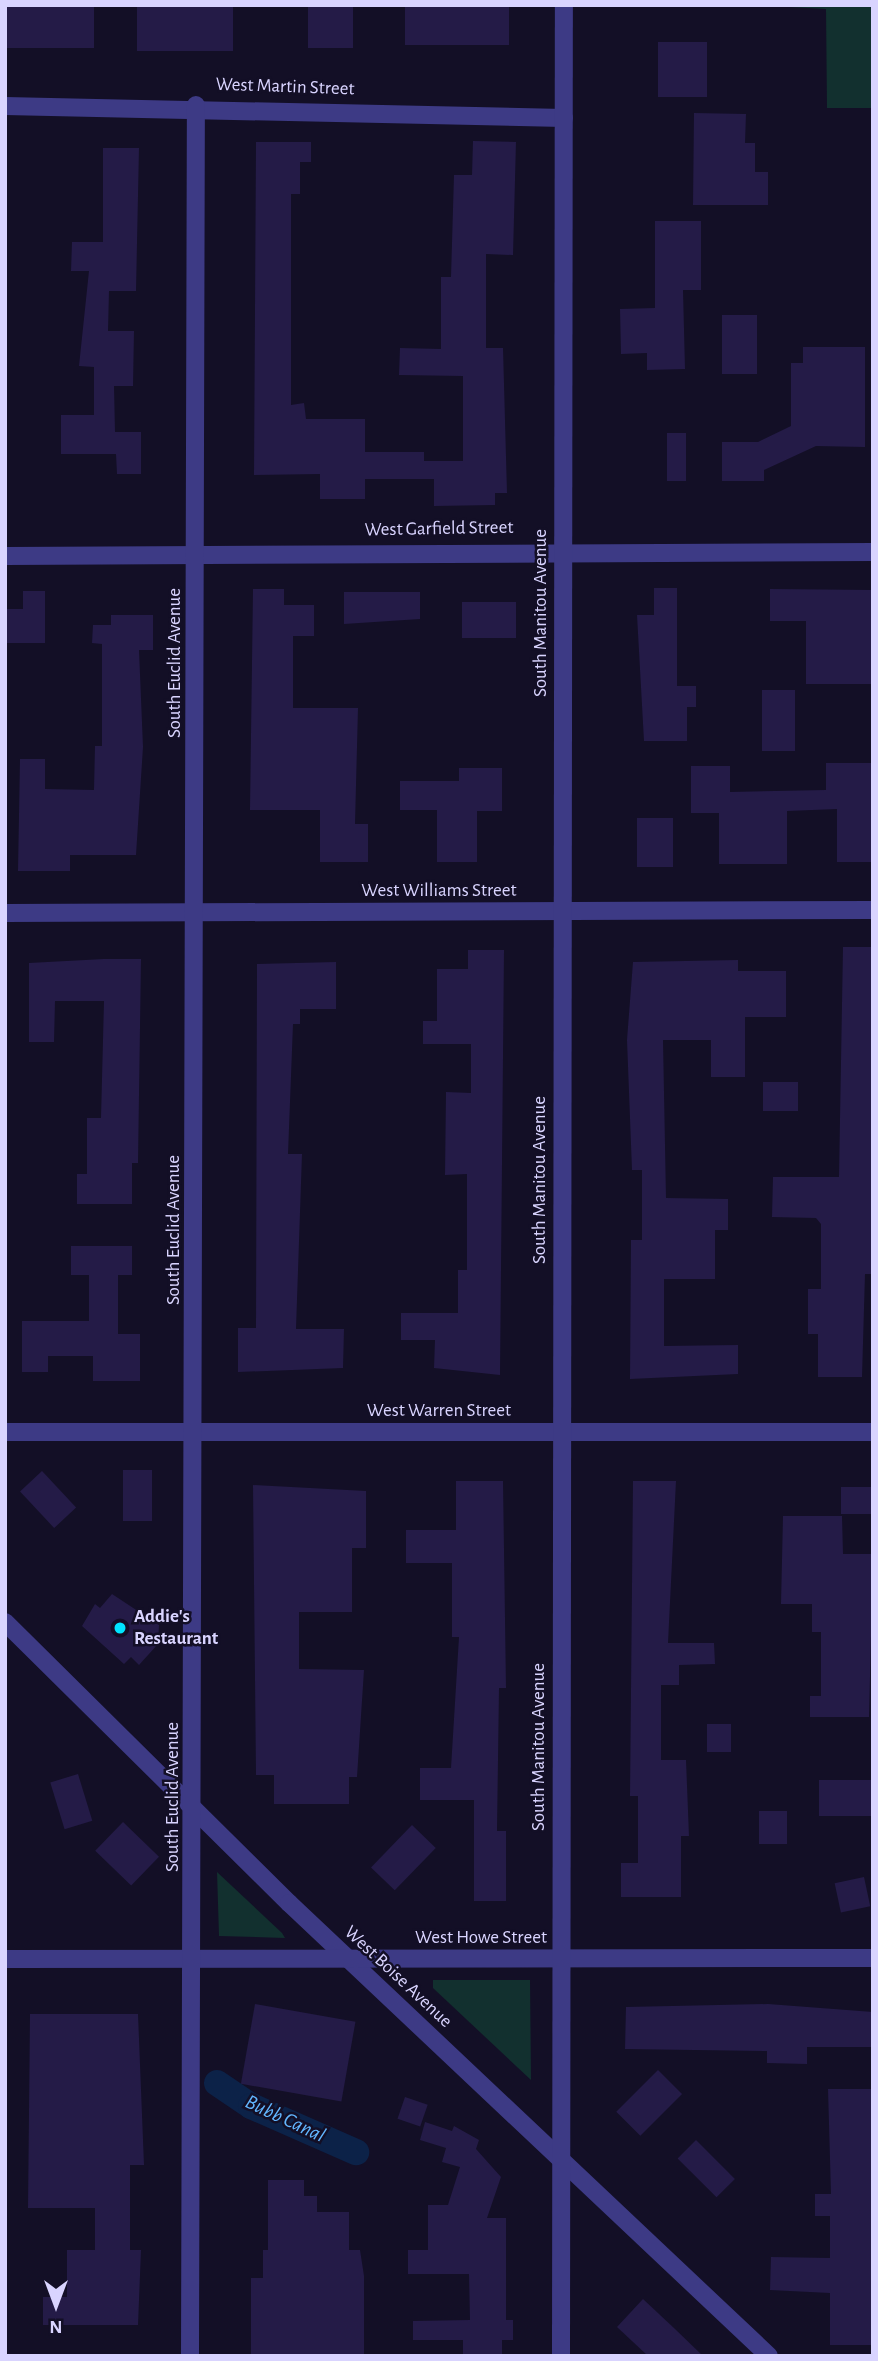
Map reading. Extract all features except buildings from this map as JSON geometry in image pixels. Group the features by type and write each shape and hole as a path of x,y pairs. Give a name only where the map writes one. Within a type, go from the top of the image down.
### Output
{"street":[{"name":"South Manitou Avenue","path":"561,2356 564,5"},
{"name":"West Martin Street","path":"5,106 196,105 564,118"},
{"name":"South Euclid Avenue","path":"190,2356 195,1806 195,913 199,554 196,105"},
{"name":"West Garfield Street","path":"5,556 562,549 873,552"},
{"name":"West Williams Street","path":"5,913 873,910"},
{"name":"West Warren Street","path":"5,1432 873,1432"},
{"name":"West Boise Avenue","path":"5,1622 349,1959 769,2356"},
{"name":"West Howe Street","path":"5,1959 873,1958"}],"green space":[{"path":"752,5 873,5 873,108 827,108 826,9"},
{"path":"217,1872 282,1933 285,1938 219,1936"},
{"path":"433,1980 530,1980 531,2080 433,1988"}],"waterway":[{"name":"Bubb Canal","path":"217,2083 251,2106 356,2152"}],"place":[{"name":"Addie's Restaurant","path":"120,1628"}]}
